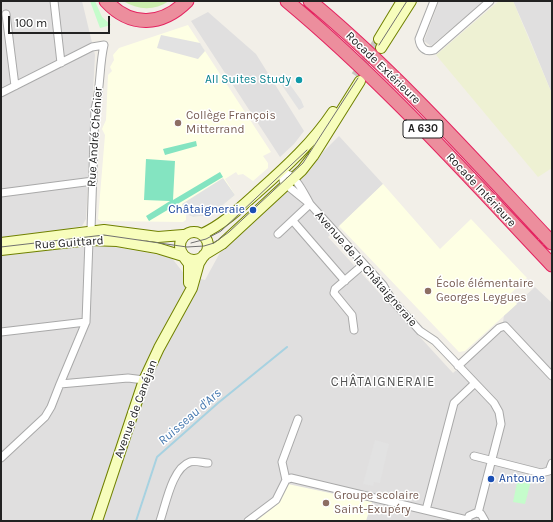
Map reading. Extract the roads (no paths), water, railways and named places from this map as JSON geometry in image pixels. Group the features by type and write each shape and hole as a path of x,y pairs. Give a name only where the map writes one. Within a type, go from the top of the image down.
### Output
{"highway":[{"path":"106,1 115,10 126,17 153,21 167,17 187,1"},
{"path":"115,1 129,11 143,14 161,11 177,1"},
{"name":"Rocade Intérieure","path":"287,1 355,60 420,125 552,265"},
{"name":"Rocade Extérieure","path":"310,1 365,49 412,94 552,242"}],"main road":[{"path":"402,1 379,46 411,1"},
{"path":"183,235 191,231 202,234 220,225 281,172 326,122 358,78 313,156 290,182 222,244 196,260 183,256"},
{"name":"Rue Guittard","path":"1,250 118,231 158,237 183,235"},
{"name":"Avenue de Canéjan","path":"97,521 144,380 192,288 199,263 208,249 208,242 202,234"},
{"name":"Rue Guittard","path":"1,243 90,235 157,248 183,256"},
{"name":"Avenue de Canéjan","path":"183,235 179,246 183,256 189,264 190,274 184,301"}],"street":[{"path":"1,93 61,62 54,1"},
{"path":"434,1 419,38 419,43 427,52 434,50 490,1"},
{"path":"6,14 15,86"},
{"name":"Rue André Chénier","path":"61,62 92,47 104,45 100,58 98,98 95,109 86,322"},
{"path":"281,172 290,182"},
{"path":"1,194 93,182"},
{"name":"Avenue de la Châtaigneraie","path":"290,182 383,285 392,300 420,331 432,338 494,403 500,417 501,424 478,513"},
{"path":"278,234 310,204"},
{"path":"293,221 345,281"},
{"path":"354,330 352,315 335,294 335,289 364,264"},
{"path":"1,332 86,322 52,407 45,417 1,458"},
{"path":"458,366 499,328 505,326 552,376"},
{"path":"60,384 128,378 144,380"},
{"path":"426,510 438,469 454,403 475,383"},
{"path":"248,521 276,500 286,480 282,462 298,419"},
{"path":"474,456 541,473 549,471 552,463"},
{"path":"160,521 180,466 191,461 208,463"},
{"path":"286,480 296,478 467,521 471,515 478,513 483,516 485,521"}],"waterway":[{"name":"Ruisseau d'Ars","path":"136,521 157,457 218,403 287,347"}],"tunnel":[{"path":"356,76 377,43"}],"tram line":[{"path":"379,45 407,1"},
{"path":"1,247 104,235 187,247 204,246 214,243 229,232 303,163 358,78"},
{"path":"191,243 206,239 221,231 307,150"}],"place":[{"name":"All Suites Study","path":"299,80"},
{"name":"Collège François Mitterrand","path":"178,123"},
{"name":"Châtaigneraie","path":"253,210"},
{"name":"École élémentaire Georges Leygues","path":"428,291"},
{"name":"Antoune","path":"491,479"},
{"name":"Groupe scolaire Saint-Exupéry","path":"326,503"}],"district":[{"name":"CHÂTAIGNERAIE","path":"383,382"}]}
